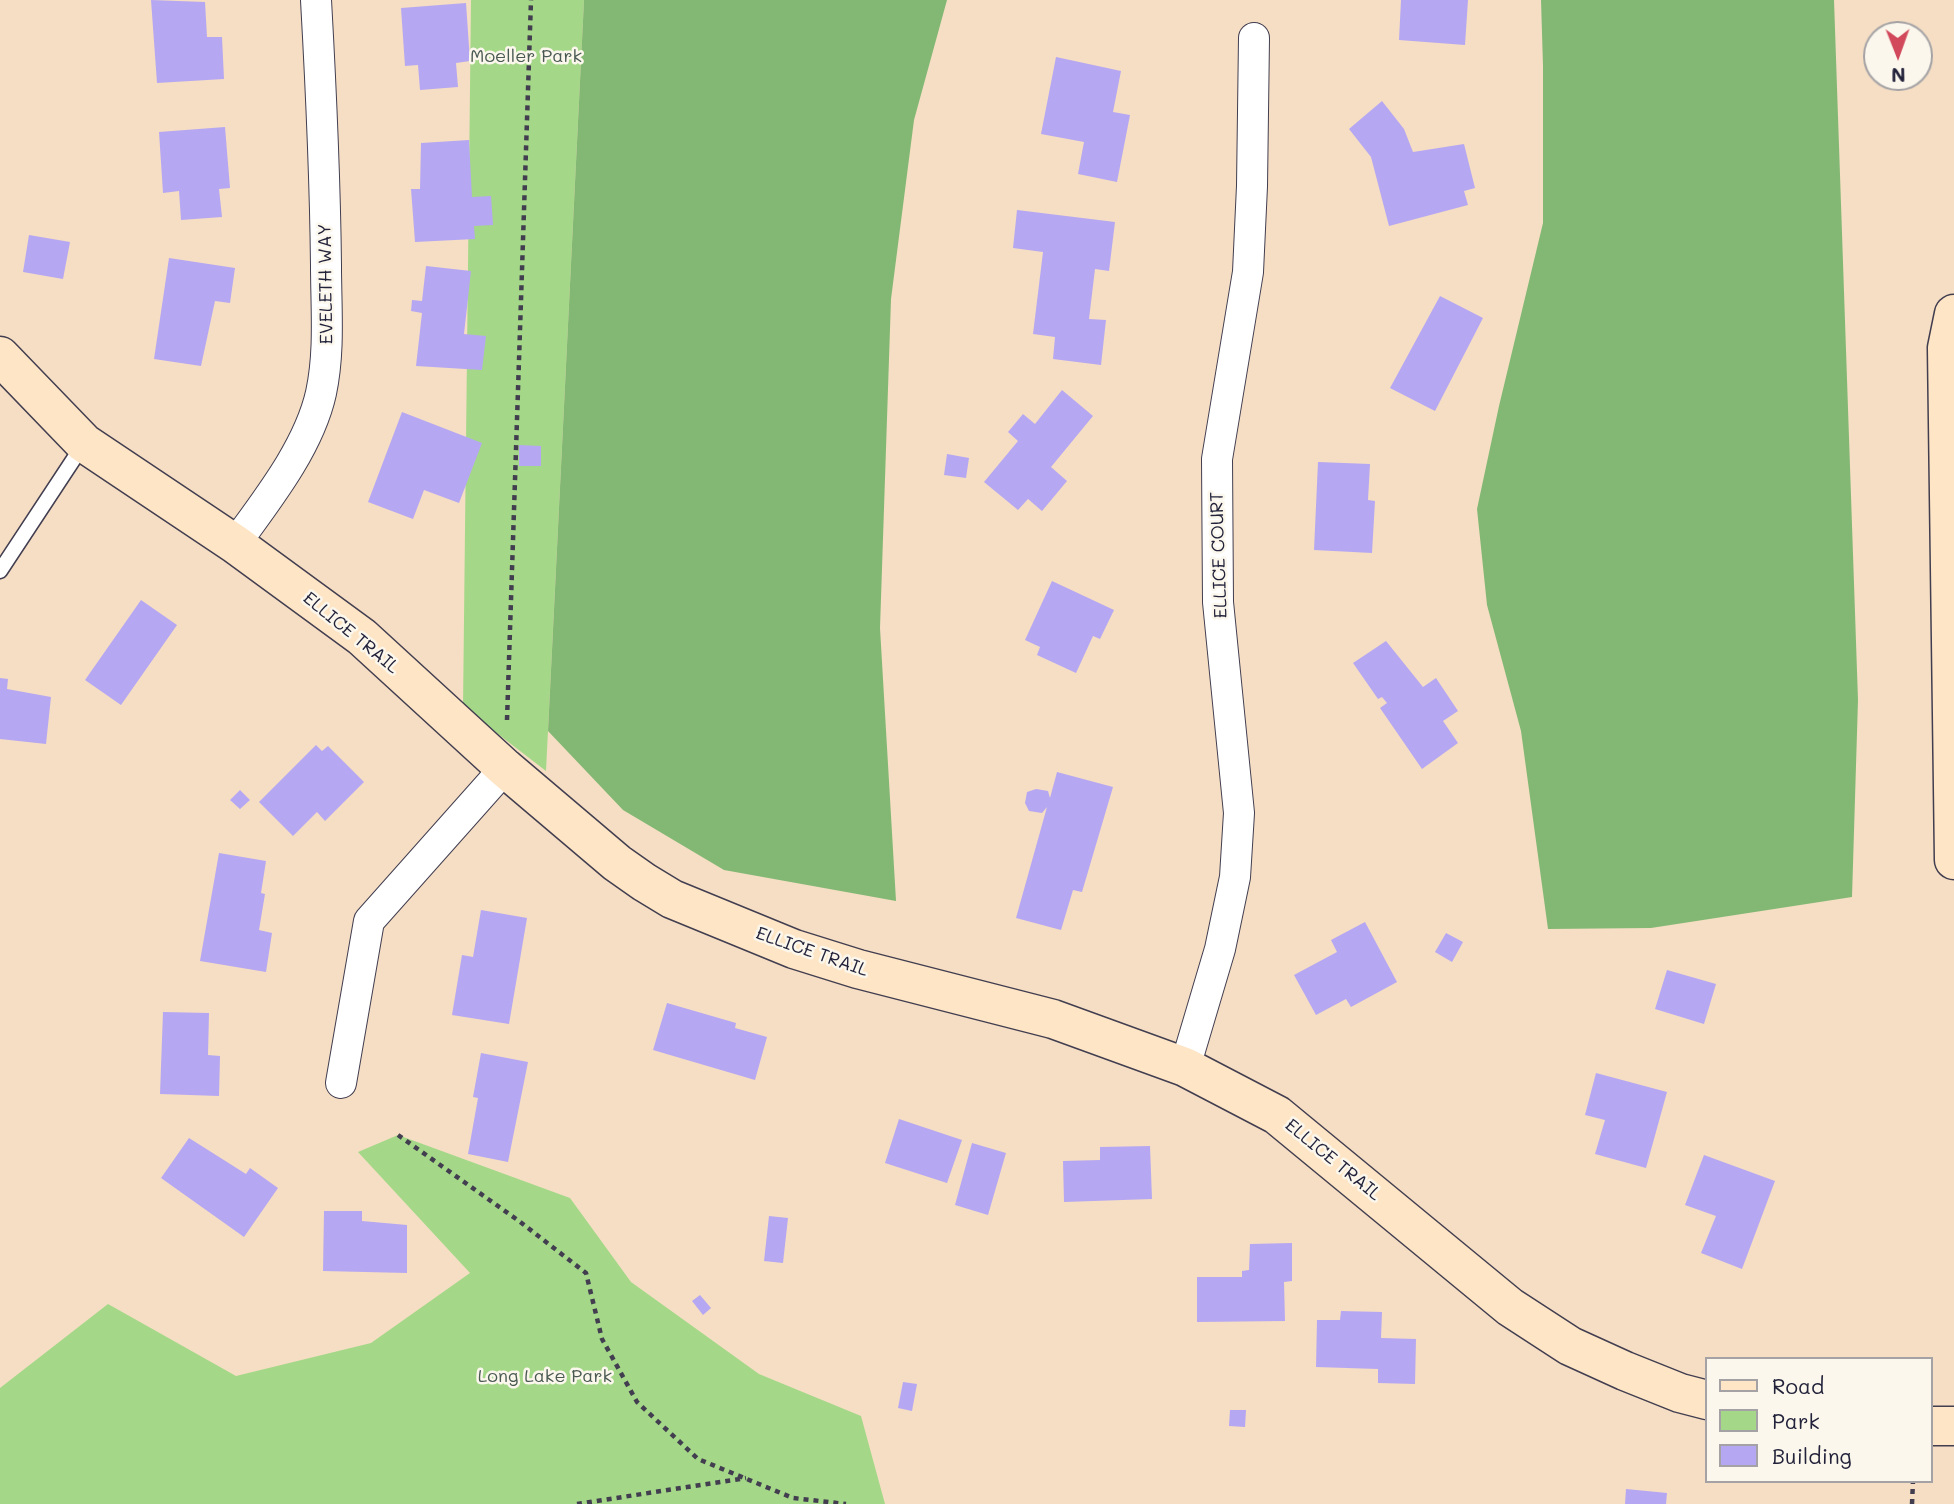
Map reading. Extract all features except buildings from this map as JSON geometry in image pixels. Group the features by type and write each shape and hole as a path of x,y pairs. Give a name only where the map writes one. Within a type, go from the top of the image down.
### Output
{"street":[{"name":"EVELETH WAY","path":"234,544 267,500 307,432 321,394 327,355 325,171 316,0"},
{"name":"ELLICE COURT","path":"1185,1068 1220,949 1236,877 1240,813 1218,602 1217,459 1248,272 1254,38"},
{"path":"1951,331 1954,860"},
{"name":"ELLICE TRAIL","path":"0,356 84,443 234,544 362,637 505,768 617,863 672,899 794,949 858,969 1053,1019 1185,1068 1277,1115 1510,1307 1570,1346 1680,1393 1706,1400"},
{"path":"341,1083 369,921 505,768"},
{"path":"1933,1426 1954,1426"}],"lane":[{"path":"0,571 84,443"}],"path":[{"path":"505,768 531,0"},
{"path":"398,1135 519,1221 586,1273 602,1339 637,1402 698,1458 793,1498 846,1504"},
{"path":"577,1504 746,1478"},
{"path":"1912,1504 1913,1483"}],"green space":[{"name":"Moeller Park","path":"471,0 584,0 546,771 463,707"},
{"path":"584,0 947,0 914,120 891,299 880,628 896,901 724,870 623,810 548,731"},
{"path":"1541,0 1834,0 1858,700 1852,897 1651,928 1548,929 1521,731 1487,605 1477,509 1543,223"},
{"name":"Long Lake Park","path":"398,1135 570,1198 631,1282 759,1374 861,1416 885,1504 0,1504 0,1388 108,1304 236,1376 371,1343 470,1273 358,1152"}]}
